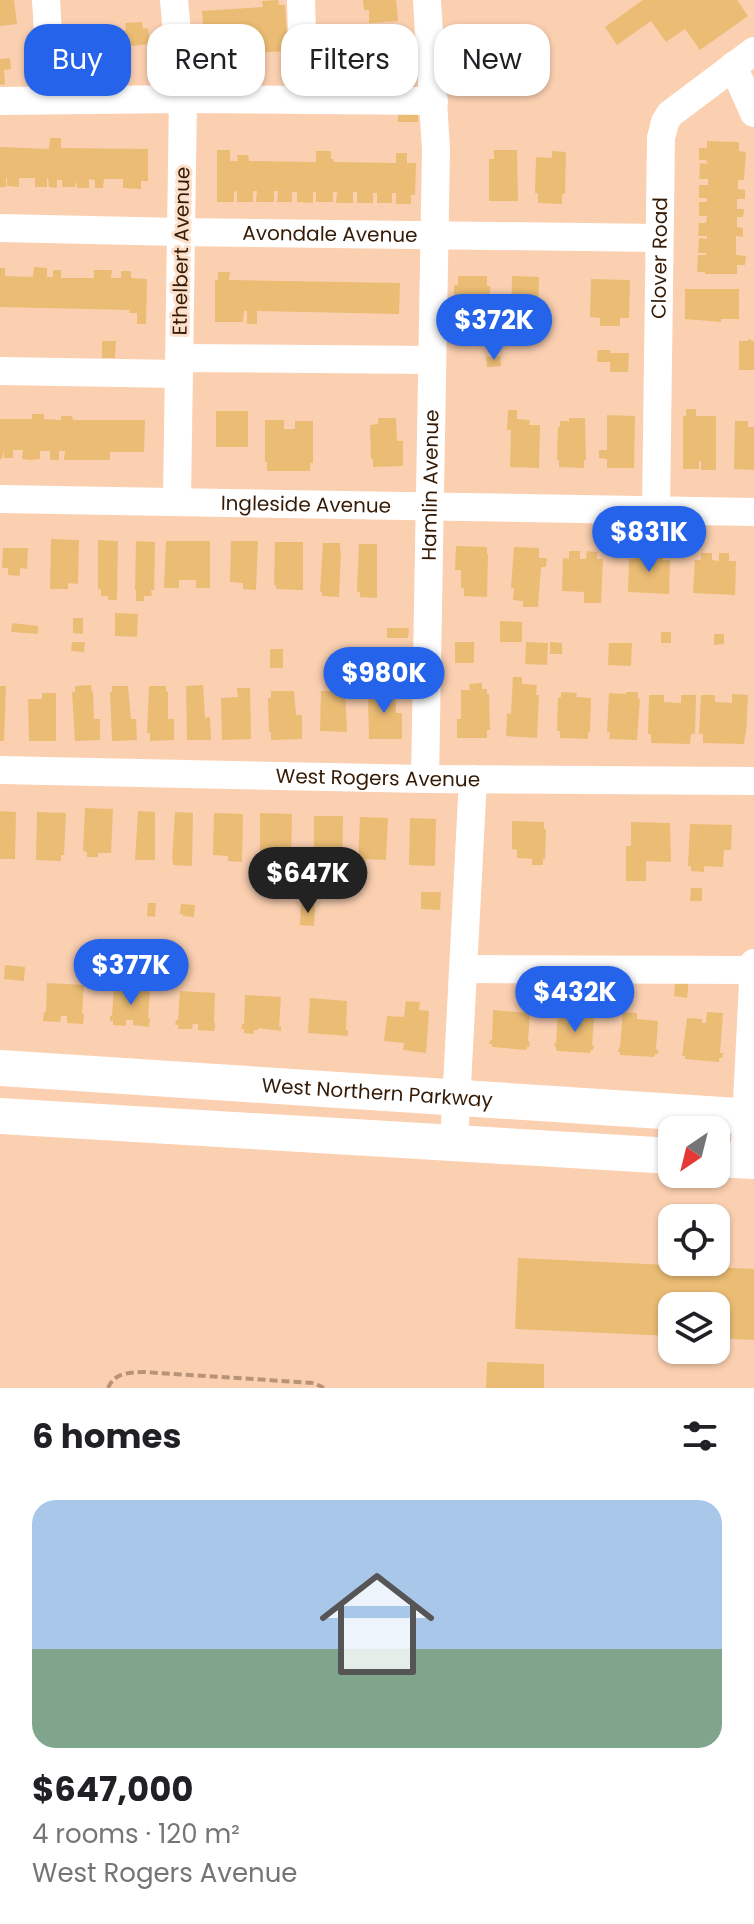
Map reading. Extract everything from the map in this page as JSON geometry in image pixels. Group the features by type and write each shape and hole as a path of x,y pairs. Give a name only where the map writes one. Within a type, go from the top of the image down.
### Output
{"main road":[{"name":"West Northern Parkway","path":"0,1068 750,1117"},
{"path":"0,1116 658,1155"}],"street":[{"path":"46,0 52,100"},
{"name":"Ethelbert Avenue","path":"174,0 183,99 177,501"},
{"path":"301,0 304,100"},
{"name":"Hamlin Avenue","path":"425,779 436,150 427,0"},
{"path":"743,59 754,113"},
{"name":"Clover Road","path":"656,510 661,138 670,114 743,59"},
{"path":"0,101 434,101"},
{"name":"Avondale Avenue","path":"0,228 659,238"},
{"path":"0,371 432,360"},
{"name":"Ingleside Avenue","path":"0,499 754,512"},
{"name":"West Rogers Avenue","path":"0,770 425,779 754,781"},
{"path":"454,1143 473,779"},
{"path":"738,1160 750,1117 754,963"},
{"path":"464,969 754,970"}],"path":[{"path":"108,1388 117,1376 144,1372 314,1383 324,1388"}],"building":[{"path":"0,0 14,0 17,24 0,26"},
{"path":"278,0 279,5 285,5 286,24 281,24 281,51 265,52 265,24 203,24 202,11 263,7 262,1"},
{"path":"363,0 396,0 398,21 369,23 369,10 364,10"},
{"path":"643,0 737,0 748,16 700,50 685,29 666,42 651,21 617,45 605,27"},
{"path":"142,22 143,29 147,28 147,44 131,46 131,24 125,23"},
{"path":"10,58 11,69 4,70 5,84 0,85 0,59"},
{"path":"398,112 418,112 418,122 398,122"},
{"path":"50,138 61,138 61,148 148,149 148,181 141,181 141,189 123,188 123,179 104,179 103,188 95,188 95,180 89,179 89,188 77,188 75,180 75,187 62,187 62,180 57,180 57,188 49,187 48,178 47,187 35,187 35,178 19,178 19,187 7,186 6,178 6,187 0,187 0,147 49,149"},
{"path":"707,141 739,142 739,151 746,152 744,180 738,180 738,189 745,190 745,199 737,199 737,209 744,209 743,217 737,217 737,227 743,228 743,237 736,236 736,255 746,256 745,265 737,265 737,274 697,272 698,255 706,255 698,253 699,238 707,239 707,236 698,236 699,223 706,223 707,216 699,216 699,202 707,202 707,198 699,198 699,185 708,185 708,179 699,179 700,163 708,164 706,160 699,160 699,148 707,148"},
{"path":"217,150 230,150 230,161 238,161 237,155 248,155 249,161 316,162 316,151 331,151 334,162 396,163 396,153 407,153 407,163 416,163 415,195 411,195 411,204 396,204 396,193 392,193 392,203 377,203 377,193 373,193 373,203 357,203 357,192 353,192 353,203 336,203 337,192 333,192 333,202 316,202 316,192 313,192 313,203 297,202 297,192 292,192 292,202 277,202 278,191 274,191 274,202 256,202 257,191 253,191 253,202 237,202 237,191 234,192 234,202 217,202"},
{"path":"494,150 517,150 518,201 489,201 489,159 494,159"},
{"path":"552,151 566,152 562,204 538,203 538,193 535,193 536,157 552,158"},
{"path":"34,267 47,268 47,277 53,277 53,270 61,270 61,278 94,278 94,270 112,270 111,278 121,278 121,271 131,271 131,278 147,279 146,324 137,324 137,313 129,313 130,310 0,307 0,268 5,268 5,276 33,277"},
{"path":"218,272 230,272 229,280 400,283 399,314 257,311 257,324 247,324 247,311 244,311 243,322 215,322 215,280 218,280"},
{"path":"458,276 487,276 490,320 481,320 481,326 463,326 463,319 454,319 454,285 458,285"},
{"path":"512,276 539,277 538,322 511,322"},
{"path":"591,279 630,280 629,318 620,318 620,326 600,326 600,318 590,317"},
{"path":"685,289 739,289 739,319 721,319 721,322 685,319"},
{"path":"102,341 116,341 115,358 102,358"},
{"path":"739,341 754,341 754,370 739,370"},
{"path":"598,350 629,353 628,372 610,372 610,362 597,362"},
{"path":"500,356 501,366 487,367 486,357"},
{"path":"686,409 696,409 696,416 716,416 716,470 701,470 701,461 699,469 683,469 683,416 686,416"},
{"path":"508,410 517,410 517,419 530,420 529,425 540,425 539,468 510,467"},
{"path":"216,411 248,411 248,447 216,447"},
{"path":"32,414 44,414 44,419 61,420 61,416 72,416 73,420 145,420 144,452 110,452 110,460 64,460 65,451 59,451 59,460 50,460 50,451 40,451 40,459 31,460 22,459 23,450 13,450 13,458 4,458 4,450 0,459 0,419 32,419"},
{"path":"607,415 635,416 634,468 607,468 607,459 599,458 599,450 607,450"},
{"path":"378,418 396,418 397,441 403,441 403,466 373,467 370,425 378,424"},
{"path":"569,418 585,418 584,468 559,467 558,426 560,421 569,421"},
{"path":"265,420 284,420 284,429 295,429 295,421 313,421 313,463 310,463 310,471 267,471"},
{"path":"735,421 748,421 748,427 754,427 754,470 734,469"},
{"path":"51,539 79,540 78,584 68,583 68,589 50,589"},
{"path":"98,540 118,541 117,600 108,600 108,596 101,596 101,589 98,590"},
{"path":"136,541 155,542 154,590 151,590 152,596 144,596 144,601 136,601"},
{"path":"166,541 210,541 210,588 196,588 196,580 179,580 179,588 164,588"},
{"path":"231,541 258,541 256,590 243,589 243,583 230,582"},
{"path":"275,542 303,542 303,590 276,589"},
{"path":"323,543 340,543 339,597 322,596 320,592"},
{"path":"359,544 377,544 377,598 360,597 360,592 357,592"},
{"path":"456,546 487,547 487,597 464,596 461,570 455,570"},
{"path":"514,547 539,548 539,558 547,558 546,567 541,567 538,607 523,607 523,601 513,600"},
{"path":"3,548 28,548 27,569 20,568 20,576 8,575 8,568 2,568"},
{"path":"569,551 580,551 580,559 586,559 587,551 597,552 597,559 603,559 601,603 584,603 584,592 562,591 563,558 569,559"},
{"path":"636,552 645,553 645,560 653,560 653,552 663,553 663,560 670,560 669,594 628,592 629,559 635,559"},
{"path":"701,553 712,553 712,560 719,561 719,553 729,553 729,561 736,561 735,595 693,593 695,560 701,560"},
{"path":"115,613 138,614 137,637 115,636"},
{"path":"73,618 83,618 83,634 73,633"},
{"path":"500,621 522,622 522,642 500,642"},
{"path":"12,623 38,626 38,634 11,632"},
{"path":"387,628 409,628 408,638 387,638"},
{"path":"661,632 671,632 671,643 661,643"},
{"path":"714,634 724,634 724,644 714,645"},
{"path":"72,642 85,642 84,652 71,651"},
{"path":"455,642 474,642 474,663 455,663"},
{"path":"526,642 548,643 547,665 525,664"},
{"path":"550,642 562,643 562,654 550,654"},
{"path":"609,643 632,643 631,666 608,665"},
{"path":"270,649 283,649 283,668 270,668"},
{"path":"513,677 522,677 522,684 537,685 537,738 506,736"},
{"path":"482,683 482,689 487,689 489,694 490,730 487,730 487,738 457,738 457,719 461,719 461,690 470,690 469,684"},
{"path":"91,685 94,719 100,719 100,740 75,741 72,692 75,692 75,686"},
{"path":"203,685 205,718 210,717 211,740 187,740 186,686"},
{"path":"0,686 6,686 4,741 0,741"},
{"path":"112,686 128,686 131,719 136,719 137,740 112,741"},
{"path":"149,686 166,686 168,719 174,719 174,740 150,741 150,733 147,733"},
{"path":"369,686 386,686 386,691 395,691 396,713 402,713 402,739 369,739"},
{"path":"237,688 250,688 251,739 222,740 221,698 238,697"},
{"path":"271,691 294,691 296,715 302,715 302,739 271,740 268,698 271,698"},
{"path":"321,691 345,691 347,732 320,731"},
{"path":"561,692 591,698 588,739 560,738 560,731 557,731"},
{"path":"638,692 640,699 637,740 609,739 609,693"},
{"path":"42,693 56,693 56,741 29,741 28,699 42,699"},
{"path":"732,694 748,695 744,744 703,743 703,734 699,734 701,695 715,695 715,702 732,703"},
{"path":"649,695 664,695 664,702 681,703 681,695 696,695 695,734 691,734 690,744 651,743 651,734 648,734"},
{"path":"85,808 113,809 111,853 87,857 87,852 83,851"},
{"path":"0,811 16,812 15,859 0,859"},
{"path":"138,811 155,812 155,860 135,860"},
{"path":"37,812 66,813 61,861 36,860"},
{"path":"175,812 193,813 192,866 173,865"},
{"path":"214,813 243,814 242,862 228,861 228,856 213,855"},
{"path":"260,813 292,814 291,862 278,861 278,868 262,867"},
{"path":"314,816 343,816 342,876 318,876 319,868 314,868"},
{"path":"360,817 388,818 386,860 366,859 365,866 358,865"},
{"path":"410,818 436,819 435,866 409,865"},
{"path":"512,821 544,822 543,865 532,865 532,859 517,858 517,850 512,849"},
{"path":"631,822 670,823 671,862 646,861 646,881 626,881 626,846 631,846"},
{"path":"690,824 732,825 731,850 724,850 723,867 704,866 704,872 691,871 691,866 688,866"},
{"path":"691,888 702,888 702,901 690,901"},
{"path":"421,892 441,892 440,910 421,909"},
{"path":"148,903 156,903 155,917 147,916"},
{"path":"181,904 195,905 194,917 180,914"},
{"path":"301,904 315,905 314,926 300,925"},
{"path":"5,965 25,967 24,981 4,979"},
{"path":"676,977 689,978 687,998 674,996"},
{"path":"47,983 84,985 83,1024 67,1023 67,1016 61,1016 60,1022 43,1021"},
{"path":"114,987 150,989 149,1027 133,1025 133,1020 126,1020 126,1026 113,1025 110,1016"},
{"path":"180,991 215,993 214,1031 198,1030 198,1024 193,1024 192,1029 178,1029 175,1025"},
{"path":"245,995 281,997 281,1031 258,1028 254,1034 244,1033 241,1029"},
{"path":"310,998 347,1001 348,1036 308,1033"},
{"path":"406,1001 420,1002 419,1010 429,1011 426,1053 403,1050 404,1043 384,1041 387,1016 404,1017"},
{"path":"493,1010 530,1013 530,1042 526,1050 492,1047 489,1044 492,1040"},
{"path":"623,1012 637,1013 637,1019 658,1021 658,1054 654,1057 620,1055"},
{"path":"707,1012 723,1013 722,1058 719,1062 685,1059 682,1056 687,1018 702,1019 702,1023 706,1023"},
{"path":"558,1014 594,1016 594,1045 590,1053 557,1051 554,1044"},
{"path":"518,1258 658,1265 658,1276 730,1276 730,1268 754,1269 754,1340 730,1339 730,1292 658,1292 658,1335 515,1329"},
{"path":"487,1362 544,1364 544,1388 486,1388"}]}
